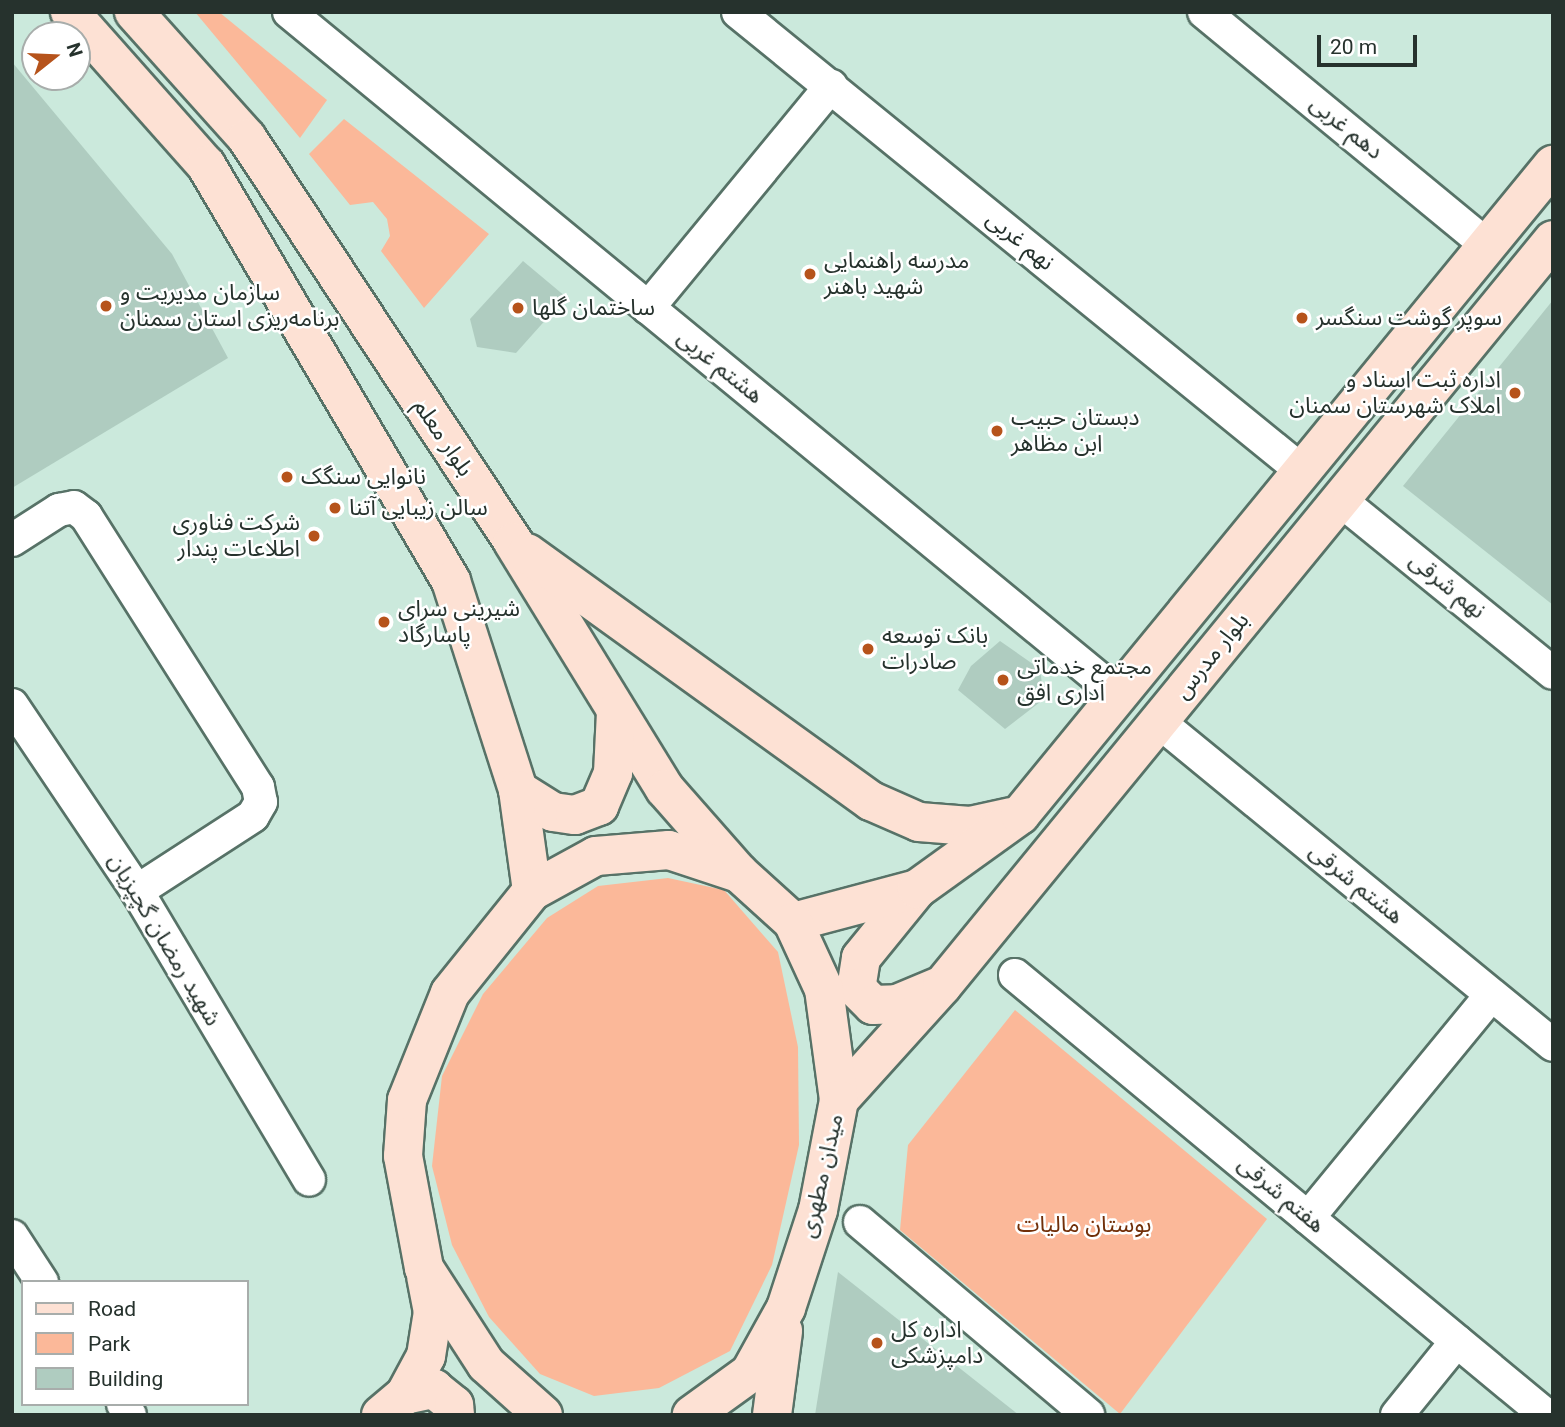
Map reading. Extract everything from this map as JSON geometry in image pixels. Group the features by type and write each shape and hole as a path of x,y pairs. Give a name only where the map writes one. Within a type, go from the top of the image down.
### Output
{"main road":[{"path":"70,12 206,165 451,581 518,790 532,891"},
{"name":"بلوار معلم","path":"134,12 247,138 513,542 665,789 739,873"},
{"name":"بلوار مدرس","path":"793,922 916,889 1020,815 1487,244 1540,205 1553,165"},
{"name":"بلوار مدرس","path":"839,1100 942,986 1553,240"},
{"path":"513,542 871,801 919,821 970,826 1020,815"},
{"path":"518,790 553,812 575,815 599,806 613,773 616,711"},
{"name":"میدان مطهری","path":"527,1411 486,1364 424,1268 403,1156 407,1100 450,993 532,891 596,856 669,849 739,873 793,922 824,989 839,1100 818,1210 786,1308 750,1373 691,1415"},
{"path":"916,889 861,958 856,988 873,1004 897,1004 942,986"},
{"path":"393,1405 426,1356 433,1312 424,1268"},
{"path":"772,1415 786,1308"},
{"path":"393,1405 434,1389 454,1405 455,1415"}],"street":[{"name":"هشتم غربی","path":"289,12 1119,695"},
{"name":"نهم غربی","path":"738,12 1302,471"},
{"name":"دهم غربی","path":"1204,12 1487,244"},
{"path":"648,308 831,86"},
{"name":"نهم شرقی","path":"1340,500 1553,673"},
{"path":"12,540 59,510 74,507 86,516 258,787 261,802 253,816 137,891"},
{"name":"شهید رمضان گچپزیان","path":"12,705 137,891 309,1180"},
{"name":"هشتم شرقی","path":"1158,722 1553,1045"},
{"name":"هفتم شرقی","path":"1015,975 1546,1415"},
{"path":"1308,1218 1491,995"},
{"path":"860,1222 1088,1415"},
{"path":"12,1236 41,1280"},
{"path":"1397,1415 1457,1341"}],"green space":[{"path":"195,12 219,12 327,100 300,138"},
{"path":"344,119 489,234 424,308 381,251 390,236 387,219 373,202 350,205 309,154"},
{"path":"668,878 724,890 778,952 798,1047 799,1145 772,1265 730,1351 659,1388 594,1396 540,1374 489,1317 452,1245 432,1166 442,1076 483,994 547,918 598,886"},
{"name":"بوستان مالیات","path":"1015,1010 1267,1219 1120,1414 900,1230 908,1145"}],"building":[{"name":"سازمان مدیریت و برنامه‌ریزی استان سمنان","path":"12,62 21,73 21,91 36,91 172,254 228,358 12,488"},
{"name":"ساختمان گلها","path":"523,261 566,297 516,353 477,347 470,319"},
{"name":"اداره ثبت اسناد و املاک شهرستان سمنان","path":"1553,300 1553,605 1403,486"},
{"name":"مجتمع خدماتی اداری افق","path":"1000,641 1040,669 1044,699 1005,729 958,690 971,666"},
{"name":"اداره کل دامپزشکی","path":"838,1272 1019,1415 815,1415"}],"place":[{"name":"مدرسه راهنمایی شهید باهنر","path":"810,274"},
{"name":"سازمان مدیریت و برنامه‌ریزی استان سمنان","path":"106,306"},
{"name":"ساختمان گلها","path":"518,308"},
{"name":"سوپر گوشت سنگسر","path":"1302,318"},
{"name":"اداره ثبت اسناد و املاک شهرستان سمنان","path":"1515,393"},
{"name":"دبستان حبیب ابن مظاهر","path":"997,431"},
{"name":"نانوایی سنگک","path":"287,477"},
{"name":"سالن زیبایی آتنا","path":"335,508"},
{"name":"شرکت فناوری اطلاعات پندار","path":"314,536"},
{"name":"شیرینی سرای پاسارگاد","path":"384,622"},
{"name":"بانک توسعه صادرات","path":"868,649"},
{"name":"مجتمع خدماتی اداری افق","path":"1003,680"},
{"name":"اداره کل دامپزشکی","path":"877,1343"}]}
